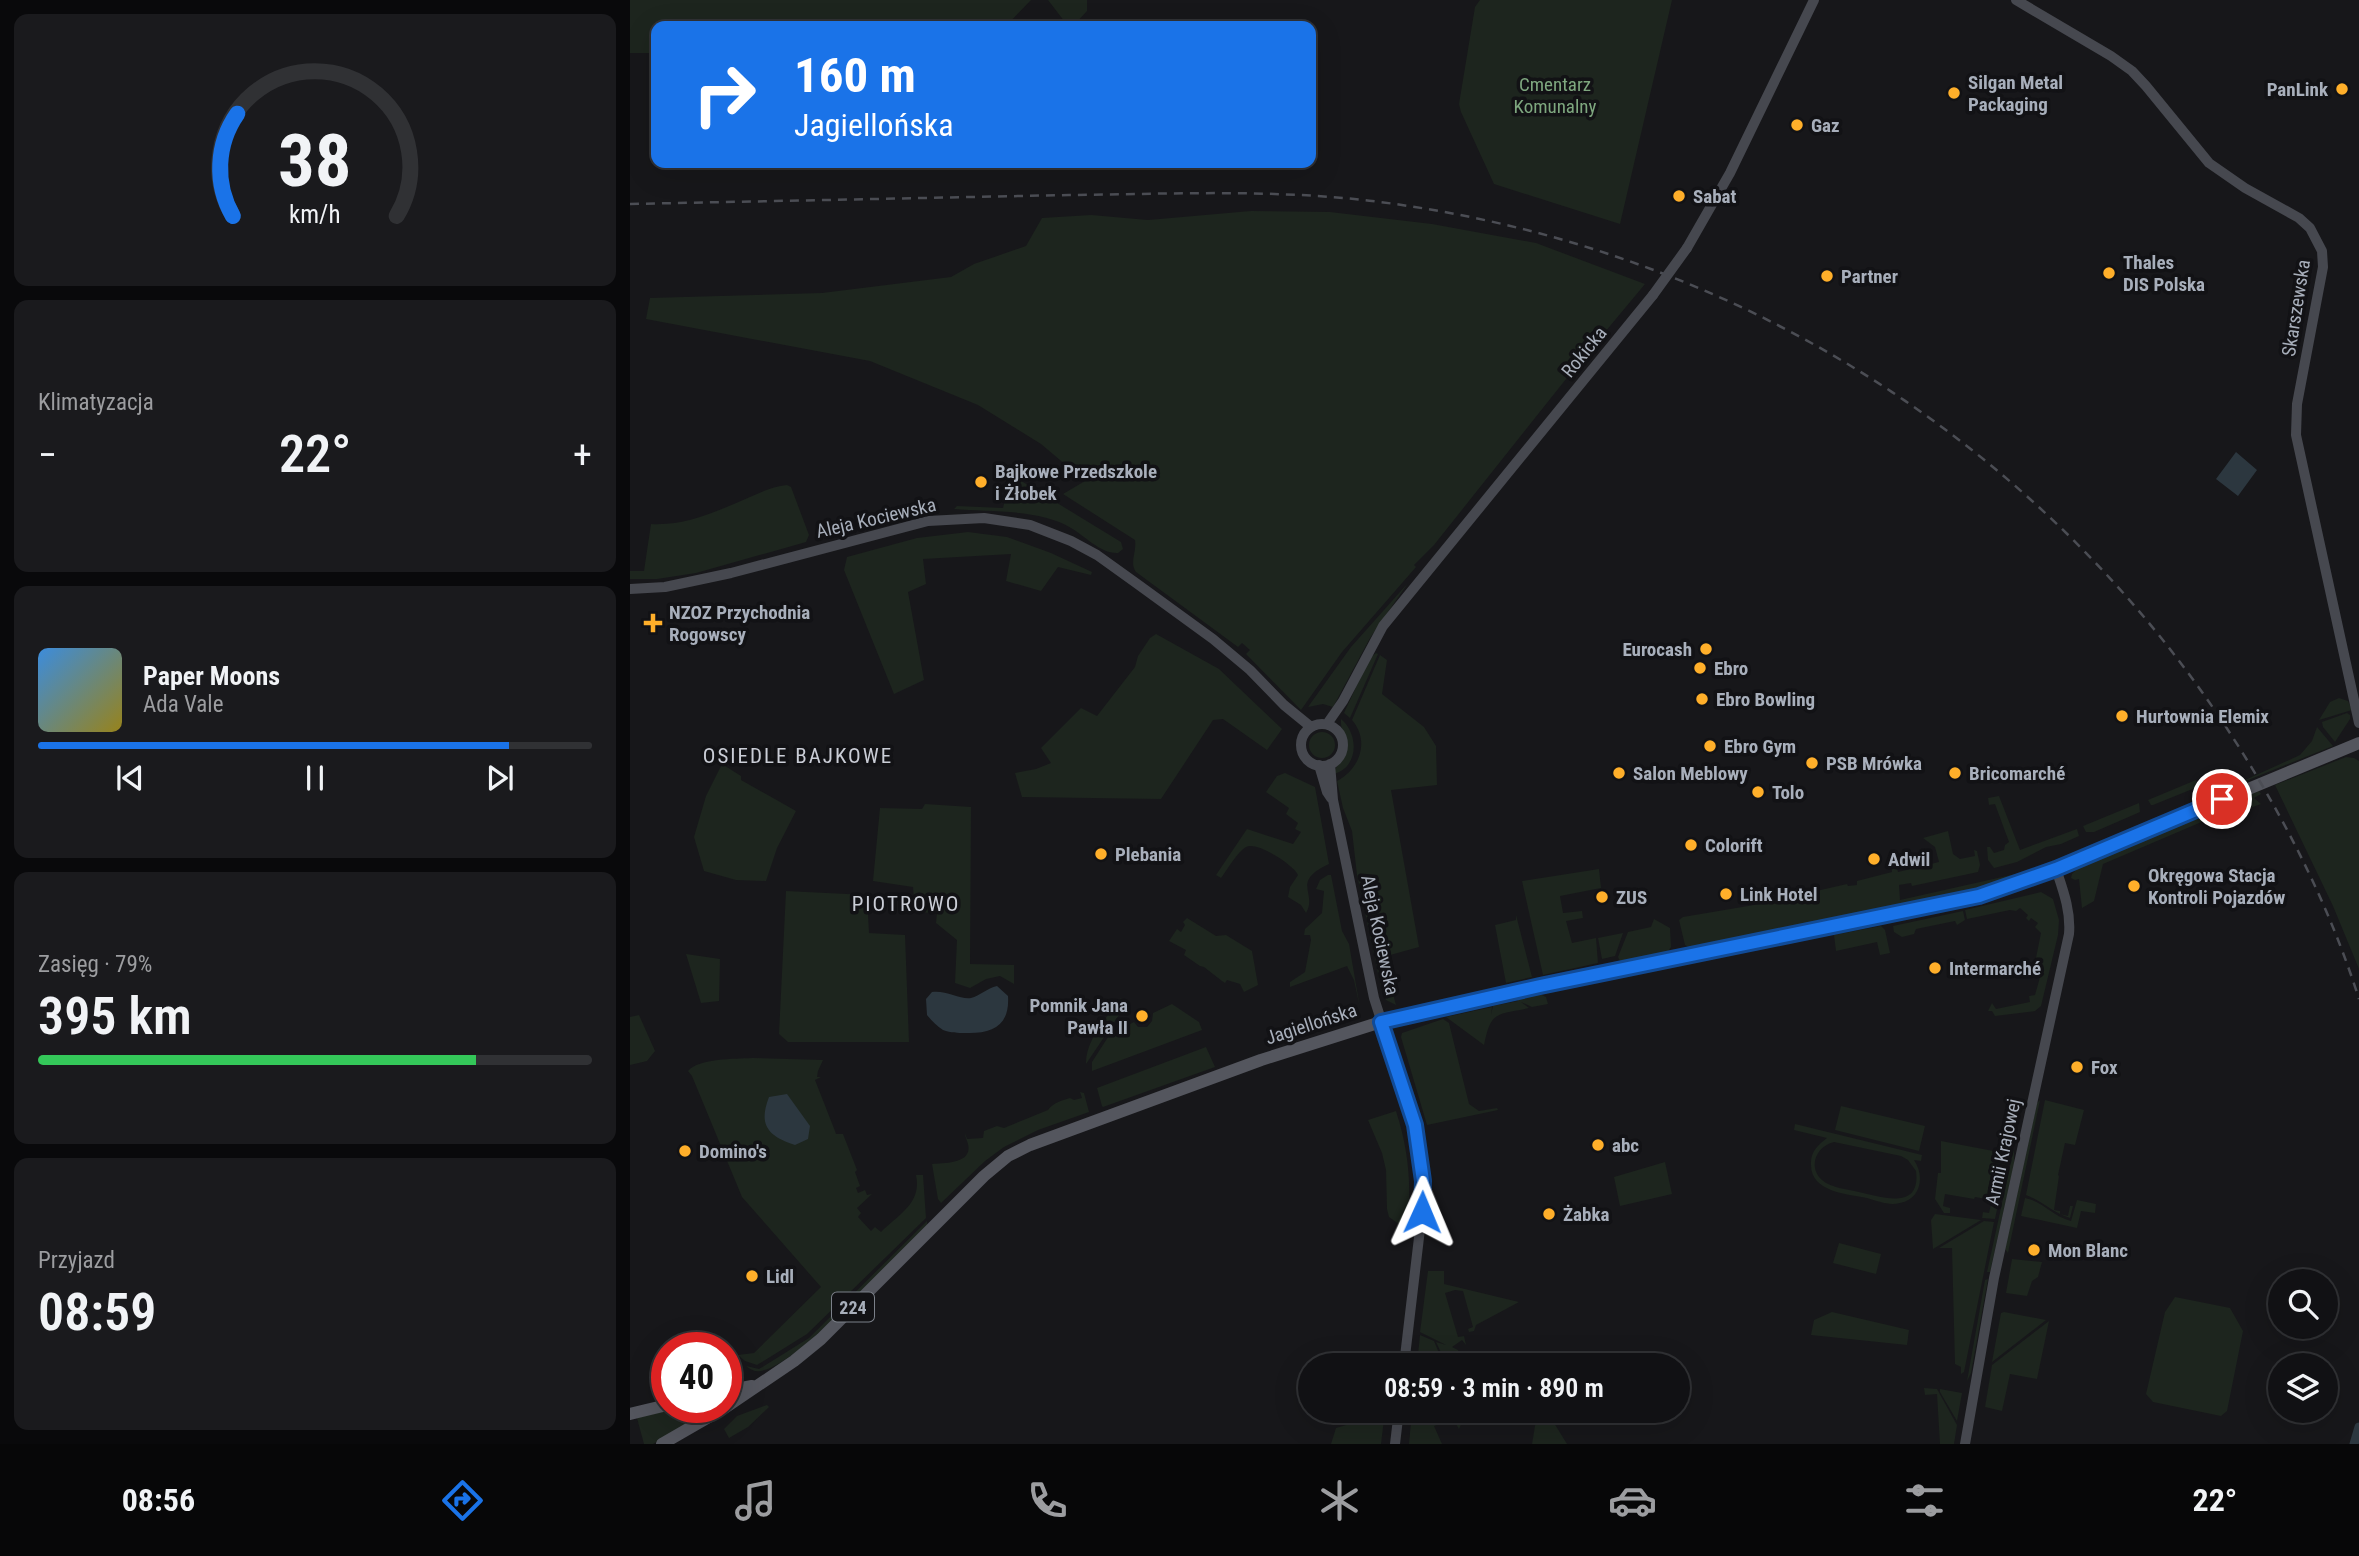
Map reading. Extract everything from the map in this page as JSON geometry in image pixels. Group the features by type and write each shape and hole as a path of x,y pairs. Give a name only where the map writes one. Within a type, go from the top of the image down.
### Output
{"main road":[{"name":"Jagiellońska","path":"742,1396 821,1339 984,1176 1019,1150 1049,1137 1261,1060 1381,1022 1979,896 2056,869 2359,743"},
{"name":"Jagiellońska","path":"742,1388 759,1384"},
{"path":"630,1414 651,1409"},
{"name":"Jagiellońska","path":"662,1444 698,1423"}],"street":[{"name":"Rokicka","path":"1331,727 1370,649 1389,619 1653,295 1687,248 1730,173 1814,0"},
{"name":"Skarszewska","path":"2017,0 2132,71 2209,163 2245,188 2300,218 2317,239 2322,251 2323,267 2297,404 2296,435 2359,723"},
{"name":"Aleja Kociewska","path":"630,589 665,587 731,573 911,524 962,518 1003,520 1046,531 1097,555 1213,639 1250,670 1307,730"},
{"path":"1331,727 1342,741 1342,748 1336,760 1325,765 1308,761 1302,752 1301,743 1307,730 1331,727"},
{"name":"Aleja Kociewska","path":"1325,765 1327,792 1333,800 1381,1022 1415,1125 1423,1181 1422,1212 1405,1353"},
{"name":"Armii Krajowej","path":"1965,1444 1990,1297 2069,934 2067,904 2056,869"},
{"path":"1395,1444 1397,1423"}],"green space":[{"path":"630,0 1031,0 1011,21 651,21 651,53 630,53"},
{"path":"1048,0 1087,0 1087,11 1078,21 1064,21"},
{"name":"Cmentarz Komunalny","path":"1480,0 1672,0 1620,224 1494,184 1459,104 1475,7"},
{"path":"1251,211 1330,212 1432,224 1536,243 1645,284 1434,545 1414,565 1416,567 1342,652 1301,710 1246,654 1250,650 1242,643 1238,647 1136,572 1133,564 1135,540 1063,494 1085,481 1041,444 978,405 870,361 646,319 650,298 822,293 951,277 974,264 1026,246 1042,218 1091,215 1148,220"},
{"path":"1013,476 1121,542 1123,549 1118,553 1105,551 1071,528 1045,517 1014,512 954,509 957,506 1003,508"},
{"path":"787,485 791,487 809,535 806,542 696,573 657,579 630,579 630,571 644,571 651,524 689,520"},
{"path":"968,532 1007,537 1051,553 1092,572 1091,575 1058,567 1041,591 1006,581 1011,554 923,559 926,584 908,592 924,680 894,694 844,570 847,557 917,538"},
{"path":"1408,583 1370,638 1333,707 1323,704 1308,707 1351,647"},
{"path":"1156,634 1219,669 1282,729 1267,750 1223,719 1213,720 1161,799 1022,797 1015,773 1051,763 1041,748 1081,708 1097,716 1135,667 1138,656 1150,638"},
{"path":"1378,654 1350,718 1344,713 1369,659"},
{"path":"1380,655 1387,660 1382,694 1424,727 1436,746 1437,785 1391,790 1419,947 1383,957 1396,1005 1386,1000 1382,992 1357,875 1352,831 1337,781 1352,769 1360,754 1360,737 1352,720"},
{"path":"2339,698 2348,701 2352,710 2319,720 2330,702"},
{"path":"2347,713 2350,719 2335,742 2322,722"},
{"path":"1341,719 1351,733 1354,750 1348,765 1334,774 1346,748"},
{"path":"2317,727 2333,746 2221,791 2300,755 2312,741"},
{"path":"1322,732 1331,736 1335,745 1331,754 1322,758 1313,754 1309,745 1313,736"},
{"path":"2346,757 2359,761 2359,969 2333,906 2275,785"},
{"path":"722,764 741,776 741,780 796,811 777,848 766,881 736,880 704,871 694,837 706,796"},
{"path":"1285,773 1315,787 1329,864 1317,870 1308,882 1309,906 1306,913 1301,905 1288,897 1290,887 1298,875 1275,855 1258,847 1243,849 1221,878 1216,875 1247,829 1293,844 1301,832 1295,829 1298,823 1286,814 1289,808 1266,792 1277,776"},
{"path":"2196,780 2195,788 2153,805 2148,800"},
{"path":"2259,791 2261,794 2254,798 2261,804 2236,813 2232,809 2103,864 2094,901 2082,908 2079,879 2071,878 2080,866"},
{"path":"1999,796 2020,850 2077,829 2079,836 2046,847 2017,862 1994,868 1988,860 1987,847 1994,853 2004,850 2009,842 1995,804 1989,805 1988,798"},
{"path":"2139,803 2140,812 2094,832 2086,832 2083,826"},
{"path":"925,804 971,807 970,964 1014,965 1014,984 1000,976 986,979 970,988 955,983 957,940 936,923 937,913 915,912 913,887 873,881 880,808 922,809"},
{"path":"1948,831 1953,854 1960,859 1975,856 1974,850 1977,851 1980,865 1978,872 1912,886 1911,883 1899,885 1900,900 2020,873 2021,876 1981,890 1692,949 1685,945 1679,920 1683,917 1760,904 1847,884 1857,885 1857,881 1892,872 1891,858 1894,857 1898,872 1939,862 1935,847 1923,838"},
{"path":"1599,869 1601,888 1560,896 1563,913 1582,911 1583,918 1566,921 1572,943 1596,938 1598,963 1543,975 1522,881"},
{"path":"1331,875 1342,931 1349,944 1360,1008 1354,980 1347,966 1290,987 1290,982 1305,972 1311,940 1310,935 1304,935 1305,929 1322,913 1324,891 1316,889 1320,880"},
{"path":"786,891 867,895 869,933 905,935 909,1042 788,1042 779,1034"},
{"path":"2041,892 2053,899 2059,920 2041,1006 2035,1011 1995,1016 1992,1011 1988,1011 1992,1003 1996,1009 2030,1002 2029,996 2035,995 2042,970 2034,968 2041,933 2035,927 2038,923 2031,918 2029,921 2026,918 2028,915 2020,908 2016,911 1967,919 1965,910"},
{"path":"1963,911 1965,920 1957,925 1955,921 1916,929 1914,934 1902,937 1894,932 1893,926"},
{"path":"1516,915 1532,977 1506,983 1495,925 1516,920"},
{"path":"1187,918 1216,936 1226,935 1252,951 1258,985 1244,992 1240,984 1227,980 1225,983 1184,955 1186,950 1169,941 1177,929 1181,932 1185,925 1183,922"},
{"path":"1654,919 1670,928 1671,947 1667,953 1646,959 1620,961 1618,957 1628,932 1651,927"},
{"path":"1881,926 1885,930 1890,953 1880,955 1877,942 1836,951 1834,935"},
{"path":"1623,933 1615,956 1602,959 1598,938"},
{"path":"686,954 720,959 719,1001 701,1003"},
{"path":"1538,993 1546,997 1548,1004 1532,1007 1521,1002 1529,1008 1497,1016 1489,1025 1484,1045 1446,1017 1492,1007 1491,1015 1493,1006 1518,1001 1517,999"},
{"path":"1121,998 1125,1006 1086,1064 1093,1037"},
{"path":"1172,1004 1199,1022 1202,1030 1092,1071 1092,1062 1110,1034 1134,1022 1138,1027 1147,1027 1152,1021 1153,1013"},
{"path":"639,1015 655,1051 647,1061 630,1065 630,1017"},
{"path":"1443,1019 1449,1023 1469,1104 1479,1111 1498,1110 1427,1125 1401,1037 1402,1033"},
{"path":"1206,1047 1215,1067 1102,1106 1097,1088"},
{"path":"823,1060 817,1077 821,1077 815,1080 836,1134 843,1134 857,1170 855,1172 860,1186 856,1188 858,1193 865,1190 867,1195 872,1194 857,1208 861,1213 858,1217 871,1231 875,1227 881,1232 908,1207 916,1193 916,1175 923,1175 926,1218 807,1334 757,1365 745,1361 742,1354 754,1353 821,1287 742,1197 688,1071 709,1061"},
{"path":"1080,1092 1084,1093 1089,1112 1038,1130 1004,1147 985,1161 941,1203 932,1164 962,1159 968,1151 965,1133 967,1139 983,1138 984,1131 997,1126 1004,1128 1048,1110 1061,1101 1082,1098"},
{"path":"2040,1100 2008,1253 2005,1249 2037,1103"},
{"path":"2045,1100 2084,1110 2075,1145 2065,1143 2054,1210 2060,1211 2060,1214 2026,1195"},
{"path":"1841,1106 1925,1126 1919,1151 1835,1130"},
{"path":"1396,1111 1408,1170 1407,1230 1389,1217 1386,1170 1368,1120"},
{"path":"1795,1124 1922,1155 1921,1161 1914,1160 1920,1180 1917,1192 1907,1201 1892,1204 1840,1193 1823,1186 1813,1174 1811,1160 1815,1149 1827,1138 1794,1130","holes":["1834,1142 1901,1156 1908,1160 1916,1171 1916,1184 1906,1197 1888,1198 1834,1187 1822,1180 1815,1169 1819,1152"]},
{"path":"1941,1141 2009,1154 1995,1219 1982,1218 1983,1212 1989,1213 1992,1200 1975,1197 1945,1194 1943,1206 1950,1208 1950,1213 1944,1213 1935,1199 1938,1173 1941,1173"},
{"path":"2014,1148 2014,1165 1990,1272 1987,1272"},
{"path":"1665,1162 1672,1194 1620,1206 1614,1177"},
{"path":"2025,1198 2071,1221 2077,1200 2096,1204 2095,1213 2081,1211 2077,1228 2021,1216"},
{"path":"2070,1206 2073,1206 2070,1218 2060,1214 2068,1216"},
{"path":"1935,1214 1981,1220 1933,1249 1931,1220"},
{"path":"927,1221 927,1225 871,1283 799,1350 761,1371 746,1366 759,1369 809,1338"},
{"path":"1984,1221 1994,1222 1964,1372 1961,1374 1961,1367 1955,1364 1952,1248 1939,1248"},
{"path":"1839,1243 1881,1254 1876,1274 1833,1263"},
{"path":"2012,1259 2042,1262 2038,1277 2032,1281 2027,1296 2006,1293"},
{"path":"1428,1271 1444,1271 1444,1284 1519,1302 1476,1325 1474,1331 1469,1332 1468,1329 1473,1327 1463,1291 1445,1293 1458,1337 1464,1336 1466,1345 1462,1340 1452,1347 1459,1353 1441,1353 1436,1342 1446,1345 1420,1332"},
{"path":"1988,1279 1971,1373 1967,1381 1985,1280"},
{"path":"2175,1297 2230,1308 2243,1331 2227,1411 2221,1416 2153,1402 2146,1394 2165,1312"},
{"path":"1832,1312 1909,1330 1907,1345 1811,1335 1814,1320"},
{"path":"2001,1313 2046,1320 1992,1362"},
{"path":"2049,1321 2037,1379 2010,1374 2002,1411 1985,1407 1992,1365"},
{"path":"1420,1335 1434,1341 1439,1353 1418,1353"},
{"path":"1924,1388 1937,1389 1957,1425 1954,1444 1940,1444 1937,1394 1925,1395"},
{"path":"1940,1389 1962,1393 1957,1421 1940,1392"},
{"path":"767,1405 769,1407 748,1427 729,1438 724,1429 730,1423 742,1423 742,1414"},
{"path":"651,1414 651,1423 691,1423 653,1444 644,1444 637,1418"},
{"path":"1353,1423 1384,1423 1381,1444 1331,1444 1336,1428"},
{"path":"1411,1423 1442,1423 1434,1426 1442,1444 1409,1444"},
{"path":"1536,1423 1554,1423 1567,1444 1532,1444"}],"shaded area":[{"path":"2236,452 2257,470 2238,496 2216,479"},
{"path":"997,986 1008,996 1008,1006 1002,1021 991,1030 975,1033 949,1032 927,1015 926,999 932,992 971,998"},
{"path":"787,1094 810,1126 808,1139 795,1145 778,1138 765,1122 769,1097"}],"waterway":[{"path":"2354,1444 2359,1427"}],"railway":[{"path":"630,204 1221,193 1334,197 1372,201 1509,226 1641,265 1766,319 1884,387 1993,467 2093,560 2182,665 2259,780 2315,887 2339,942 2359,999"}],"place":[{"name":"PanLink","path":"2342,89"},
{"name":"Silgan Metal Packaging","path":"1954,93"},
{"name":"Gaz","path":"1797,125"},
{"name":"Sabat","path":"1679,196"},
{"name":"Thales DIS Polska","path":"2109,273"},
{"name":"Partner","path":"1827,276"},
{"name":"Bajkowe Przedszkole i Żłobek","path":"981,482"},
{"name":"NZOZ Przychodnia Rogowscy","path":"653,623"},
{"name":"Eurocash","path":"1706,649"},
{"name":"Ebro","path":"1700,668"},
{"name":"Ebro Bowling","path":"1702,699"},
{"name":"Hurtownia Elemix","path":"2122,716"},
{"name":"Ebro Gym","path":"1710,746"},
{"name":"PSB Mrówka","path":"1812,763"},
{"name":"Salon Meblowy","path":"1619,773"},
{"name":"Bricomarché","path":"1955,773"},
{"name":"Tolo","path":"1758,792"},
{"name":"Colorift","path":"1691,845"},
{"name":"Plebania","path":"1101,854"},
{"name":"Adwil","path":"1874,859"},
{"name":"Okręgowa Stacja Kontroli Pojazdów","path":"2134,886"},
{"name":"Link Hotel","path":"1726,894"},
{"name":"ZUS","path":"1602,897"},
{"name":"Intermarché","path":"1935,968"},
{"name":"Pomnik Jana Pawła II","path":"1142,1016"},
{"name":"Fox","path":"2077,1067"},
{"name":"abc","path":"1598,1145"},
{"name":"Domino's","path":"685,1151"},
{"name":"Żabka","path":"1549,1214"},
{"name":"Mon Blanc","path":"2034,1250"},
{"name":"Lidl","path":"752,1276"}],"district":[{"name":"OSIEDLE BAJKOWE","path":"798,756"},
{"name":"PIOTROWO","path":"906,904"}],"route":[{"path":"1422,1212 1423,1181 1415,1125 1381,1022 1540,986 1979,896 2056,869 2222,799"}]}
